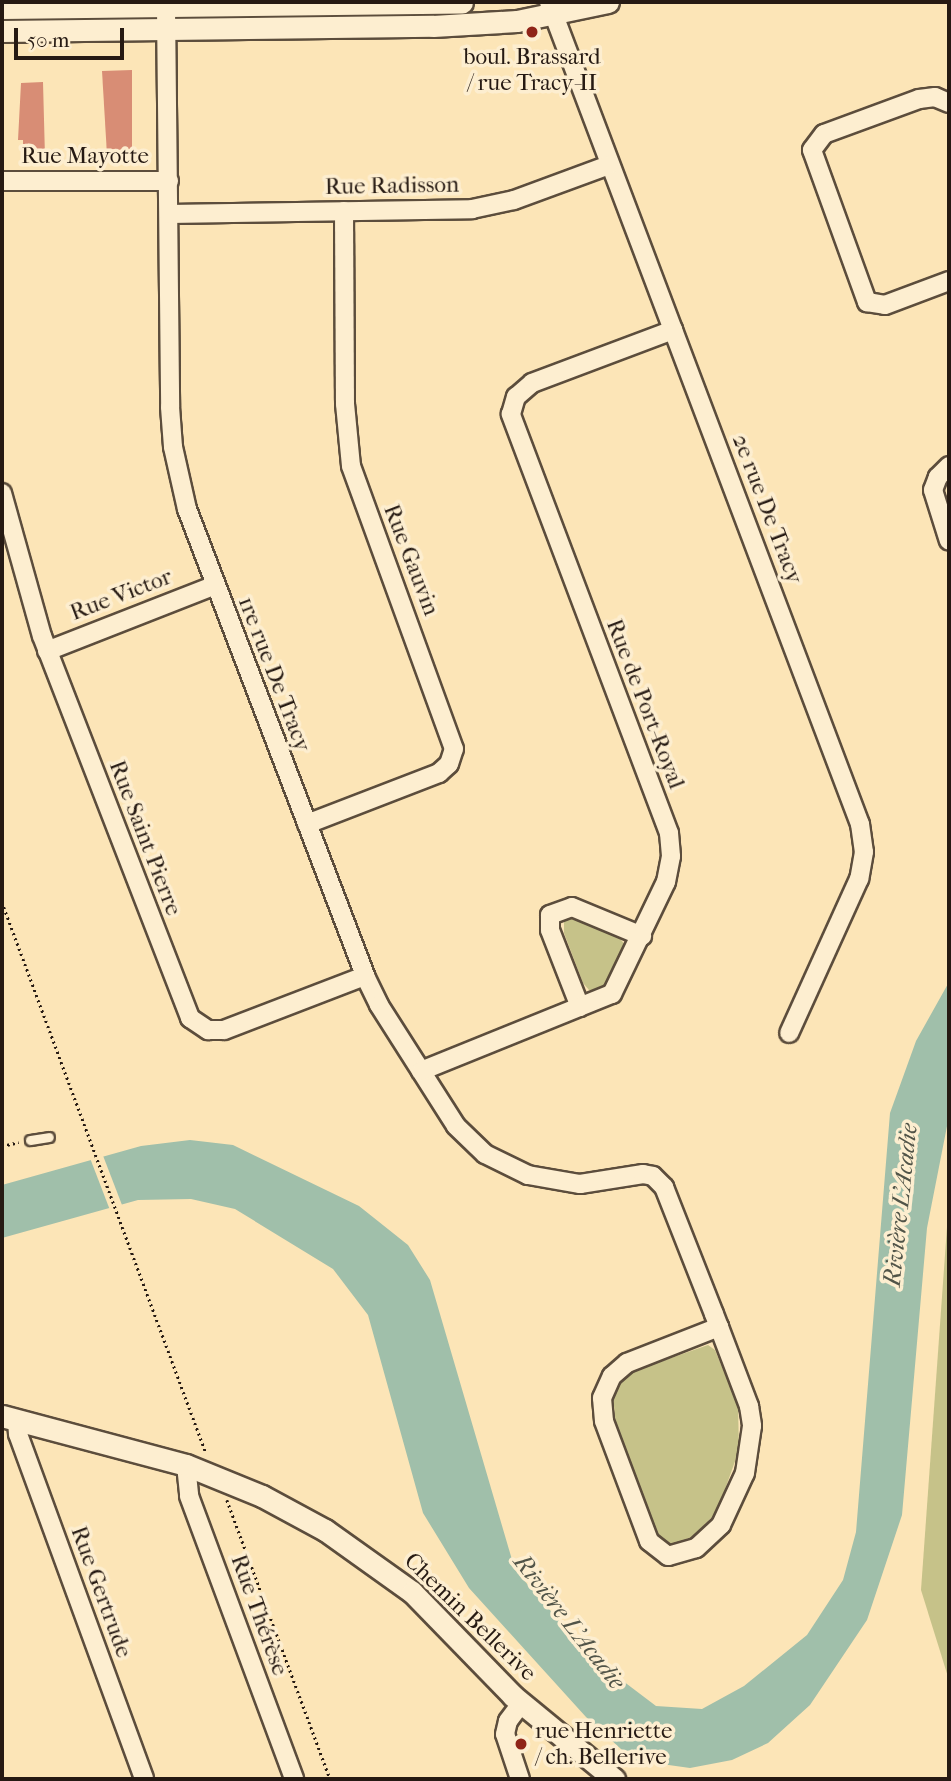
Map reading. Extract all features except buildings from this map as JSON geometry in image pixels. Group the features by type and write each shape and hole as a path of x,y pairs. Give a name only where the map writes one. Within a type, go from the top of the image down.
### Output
{"street":[{"path":"2,8 40,5 386,5 462,2"},
{"path":"2,31 482,24 551,8 608,2"},
{"name":"1re rue De Tracy","path":"166,5 173,446 187,509 213,586 365,976 421,1071 463,1134 505,1166 571,1184 636,1175 653,1176 664,1187 719,1327"},
{"name":"2e rue De Tracy","path":"551,8 862,834 859,878 789,1033"},
{"path":"949,103 935,97 919,99 824,134 812,150 867,302 885,305 949,281"},
{"name":"Rue Radisson","path":"169,214 484,208 609,165"},
{"name":"Rue Mayotte","path":"2,181 169,181"},
{"name":"Rue Gauvin","path":"307,824 442,771 454,749 357,487 347,447 344,211"},
{"name":"Rue de Port-Royal","path":"421,1071 616,991 669,872 671,841 517,438 511,410 519,393 532,383 673,330"},
{"path":"949,467 938,477 933,490 949,541"},
{"name":"Rue Saint Pierre","path":"2,493 47,651 185,1009 194,1022 208,1030 224,1030 365,976"},
{"name":"Rue Victor","path":"47,651 213,586"},
{"path":"580,1007 550,930 550,915 572,907 642,936"},
{"path":"719,1327 751,1412 748,1461 734,1502 713,1536 688,1551 663,1555 649,1541 606,1429 603,1392 612,1376 627,1363 719,1327"},
{"name":"Chemin Bellerive","path":"10,1418 186,1465 275,1502 369,1558 427,1606 522,1704 614,1779"},
{"name":"Rue Gertrude","path":"10,1418 145,1779"},
{"name":"Rue Thérèse","path":"186,1465 189,1496 294,1779"},
{"path":"520,1779 505,1734 508,1721 522,1704"}],"lane":[{"path":"386,5 386,27"},
{"path":"30,1140 49,1137"}],"path":[{"path":"2,902 127,1235 209,1464"},
{"path":"2,1146 30,1140"},
{"path":"223,1491 330,1779"}],"shaded area":[{"path":"572,916 618,936 625,945 609,983 599,990 589,990 583,983 564,933 564,918"},
{"path":"949,1199 949,1680 921,1590"},
{"path":"708,1345 715,1350 738,1406 739,1450 717,1512 692,1537 669,1545 659,1539 616,1428 613,1395 619,1383 634,1371"}],"water":[{"name":"Rivière L'Acadie","path":"949,982 949,1116 927,1228 902,1515 867,1620 810,1705 768,1743 732,1760 690,1768 633,1760 586,1717 469,1588 423,1513 368,1315 333,1269 235,1209 191,1199 138,1200 2,1238 2,1185 141,1146 190,1140 233,1145 359,1206 408,1245 430,1280 515,1570 590,1656 656,1706 702,1709 744,1686 807,1635 843,1580 856,1532 890,1113 916,1041"}],"pier":[{"path":"102,1153 123,1208 111,1213 90,1158"}],"place":[{"name":"boul. Brassard / rue Tracy-II","path":"532,32"},
{"name":"rue Henriette / ch. Bellerive","path":"521,1744"}]}
